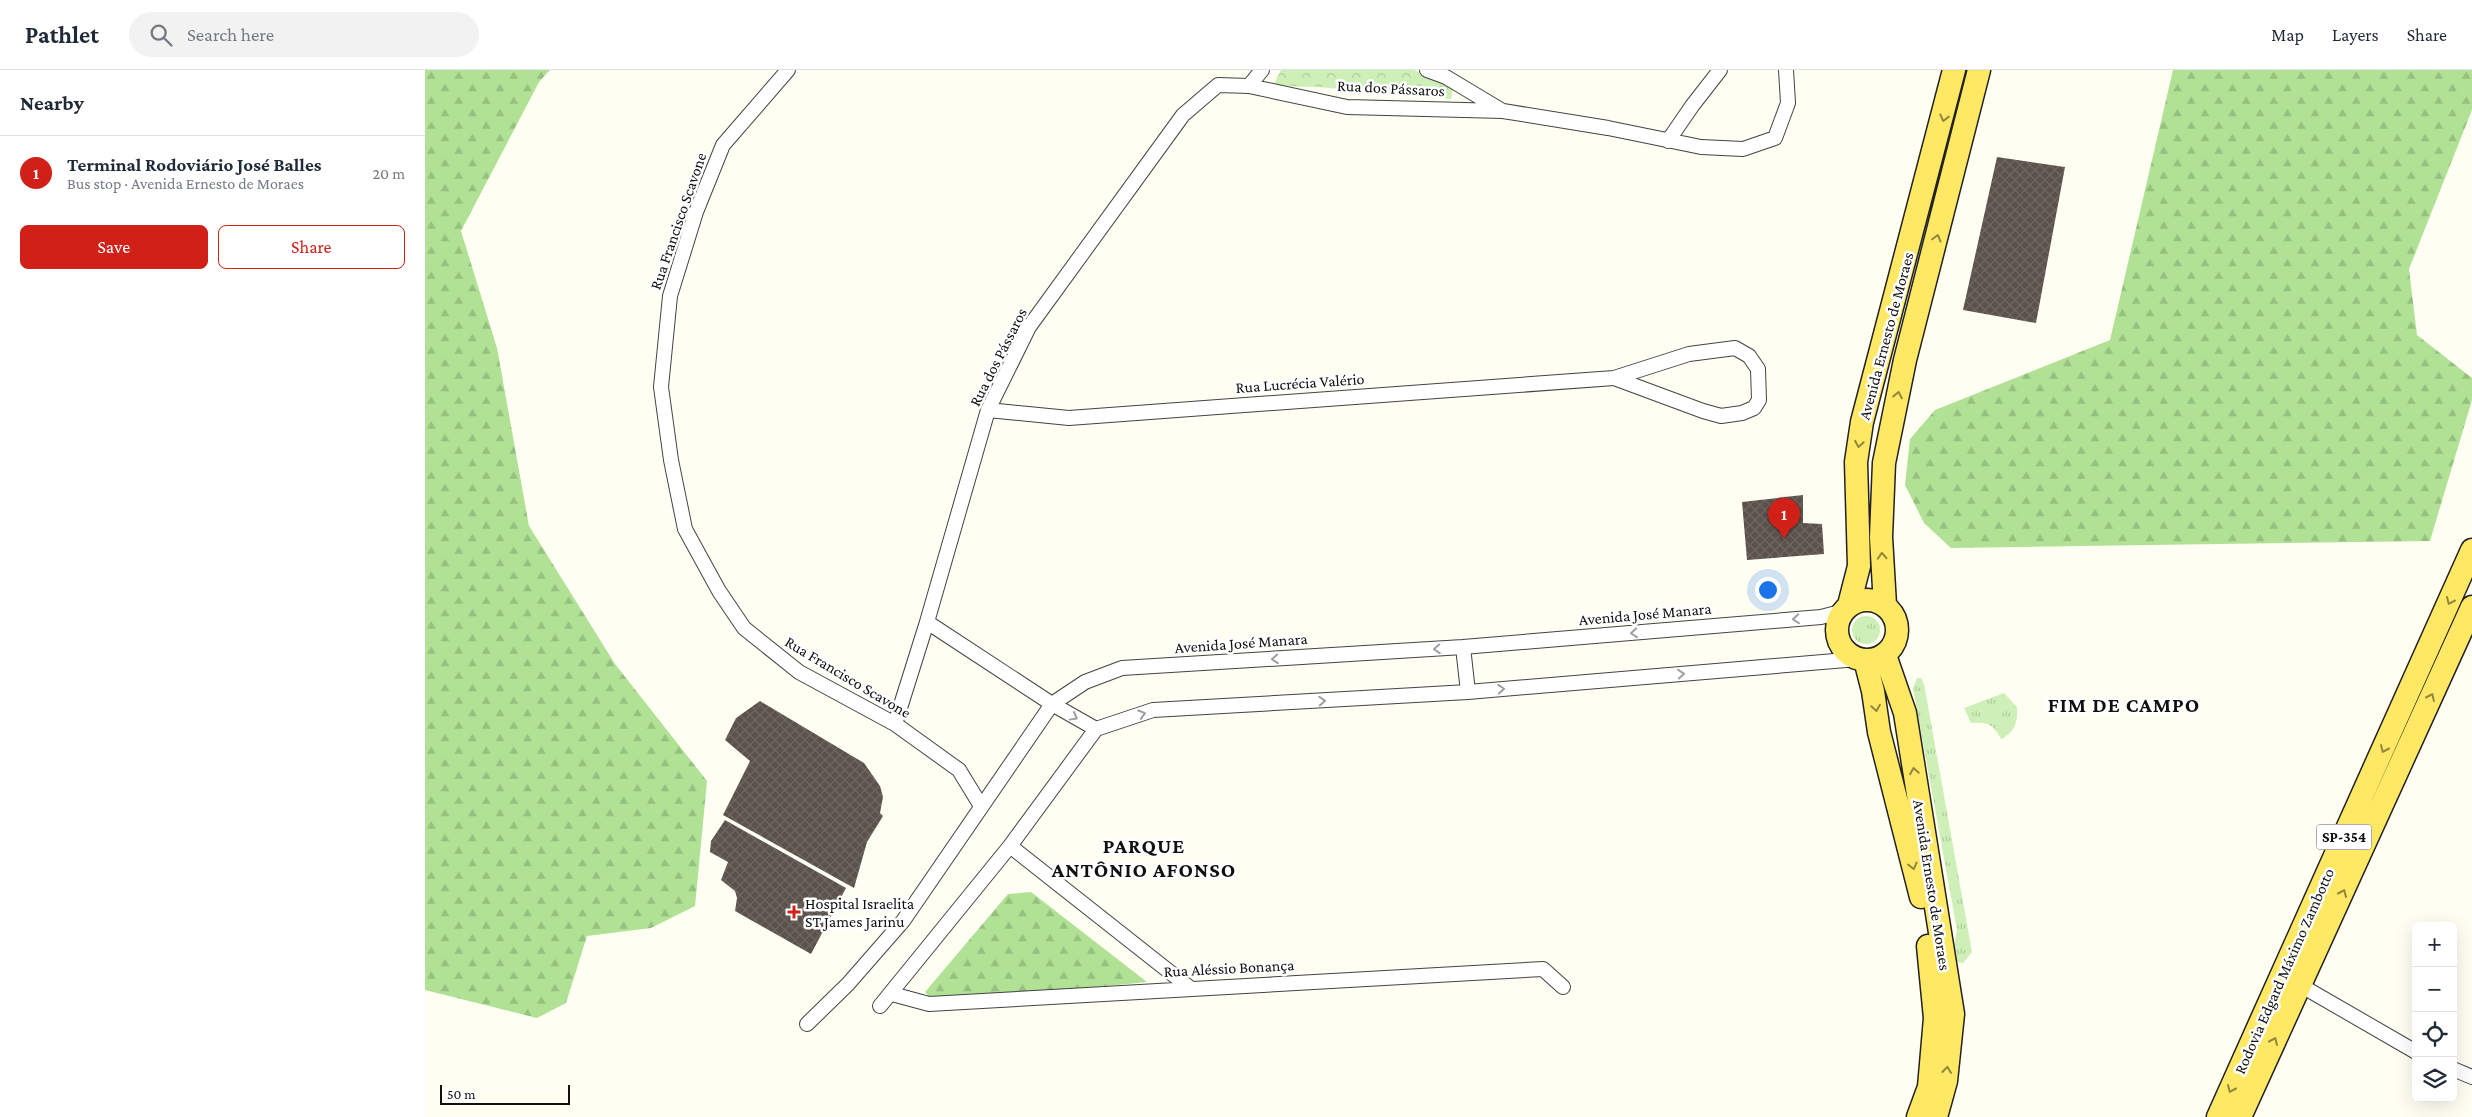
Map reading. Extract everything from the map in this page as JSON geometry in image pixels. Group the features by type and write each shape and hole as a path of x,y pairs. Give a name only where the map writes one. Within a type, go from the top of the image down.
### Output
{"main road":[{"name":"Avenida Ernesto de Moraes","path":"1846,608 1859,566 1856,462 1863,422 1955,70"},
{"name":"Avenida Ernesto de Moraes","path":"1885,605 1881,537 1884,463 1905,360 1979,70"},
{"name":"Rodovia Edgard Máximo Zambotto","path":"2218,1117 2472,550"},
{"path":"1866,600 1885,605 1891,610 1898,626 1895,642 1869,658 1844,650 1837,634 1839,618 1846,608 1866,600"},
{"name":"Rodovia Edgard Máximo Zambotto","path":"2240,1117 2472,607"},
{"name":"Avenida Ernesto de Moraes","path":"1869,658 1879,732 1925,914 1935,1018 1929,1087 1918,1117"},
{"name":"Avenida Ernesto de Moraes","path":"1869,658 1905,713 1953,1014 1946,1081 1936,1117"}],"street":[{"name":"Rua Francisco Scavone","path":"788,70 723,145 697,212 670,296 661,388 671,460 685,529 719,591 743,628 799,672 895,724 959,770 981,806"},
{"path":"1249,86 1262,70"},
{"name":"Rua dos Pássaros","path":"1427,70 1446,77 1503,111"},
{"path":"1668,141 1692,106 1721,70"},
{"name":"Rua dos Pássaros","path":"895,724 927,622 988,410 1029,327 1183,114 1218,85 1249,86 1347,106 1503,111 1608,128 1668,141 1743,149 1775,138 1788,103 1786,70"},
{"name":"Rua Lucrécia Valério","path":"988,410 1069,418 1614,378 1689,354 1735,348 1749,356 1758,369 1759,400 1753,408 1741,413 1721,416 1614,378"},
{"name":"Avenida José Manara","path":"807,1024 848,984 903,921 1052,704 1085,682 1122,668 1463,647 1821,617 1846,608"},
{"path":"927,622 1052,704 1096,729"},
{"path":"1463,647 1468,692"},
{"path":"881,1006 1010,846 1096,729 1153,710 1468,692 1869,658"},
{"path":"1010,846 1190,988"},
{"name":"Rua Aléssio Bonança","path":"892,994 929,1004 1543,969 1563,987"},
{"path":"2300,985 2412,1050"},
{"path":"2457,1071 2472,1078"}],"green space":[{"path":"425,70 550,70 539,82 461,231 497,348 529,526 615,664 707,781 695,906 651,928 587,936 566,1003 537,1018 425,990"},
{"path":"1281,70 1414,70 1453,87 1451,99 1319,87 1273,86"},
{"path":"2173,70 2472,70 2472,110 2409,269 2417,335 2472,378 2472,400 2430,541 1951,548 1924,523 1905,485 1910,439 1935,410 2110,340"},
{"path":"1866,616 1876,620 1880,630 1876,640 1866,644 1856,640 1852,630 1856,620"},
{"path":"1917,678 1921,678 1924,684 1972,952 1963,963 1951,961 1957,930 1913,688"},
{"path":"2004,693 2017,707 2017,717 2015,726 2010,733 2001,739 1989,725 1971,723 1964,708"},
{"path":"1031,892 1147,982 935,1003 925,992 1008,894"}],"building":[{"path":"1997,157 2065,167 2036,323 1963,310"},
{"path":"1803,495 1803,523 1822,524 1824,554 1747,560 1742,502"},
{"path":"760,701 864,763 880,786 883,797 880,813 883,816 867,842 854,888 723,815 750,761 725,740 736,718"},
{"path":"725,820 846,888 811,954 735,911 737,898 735,891 721,880 728,862 710,852 711,841"}],"place":[{"name":"Terminal Rodoviário José Balles","path":"1784,539"},
{"name":"Hospital Israelita ST James Jarinu","path":"794,912"}],"district":[{"name":"FIM DE CAMPO","path":"2124,705"},
{"name":"PARQUE ANTÔNIO AFONSO","path":"1144,858"}]}
